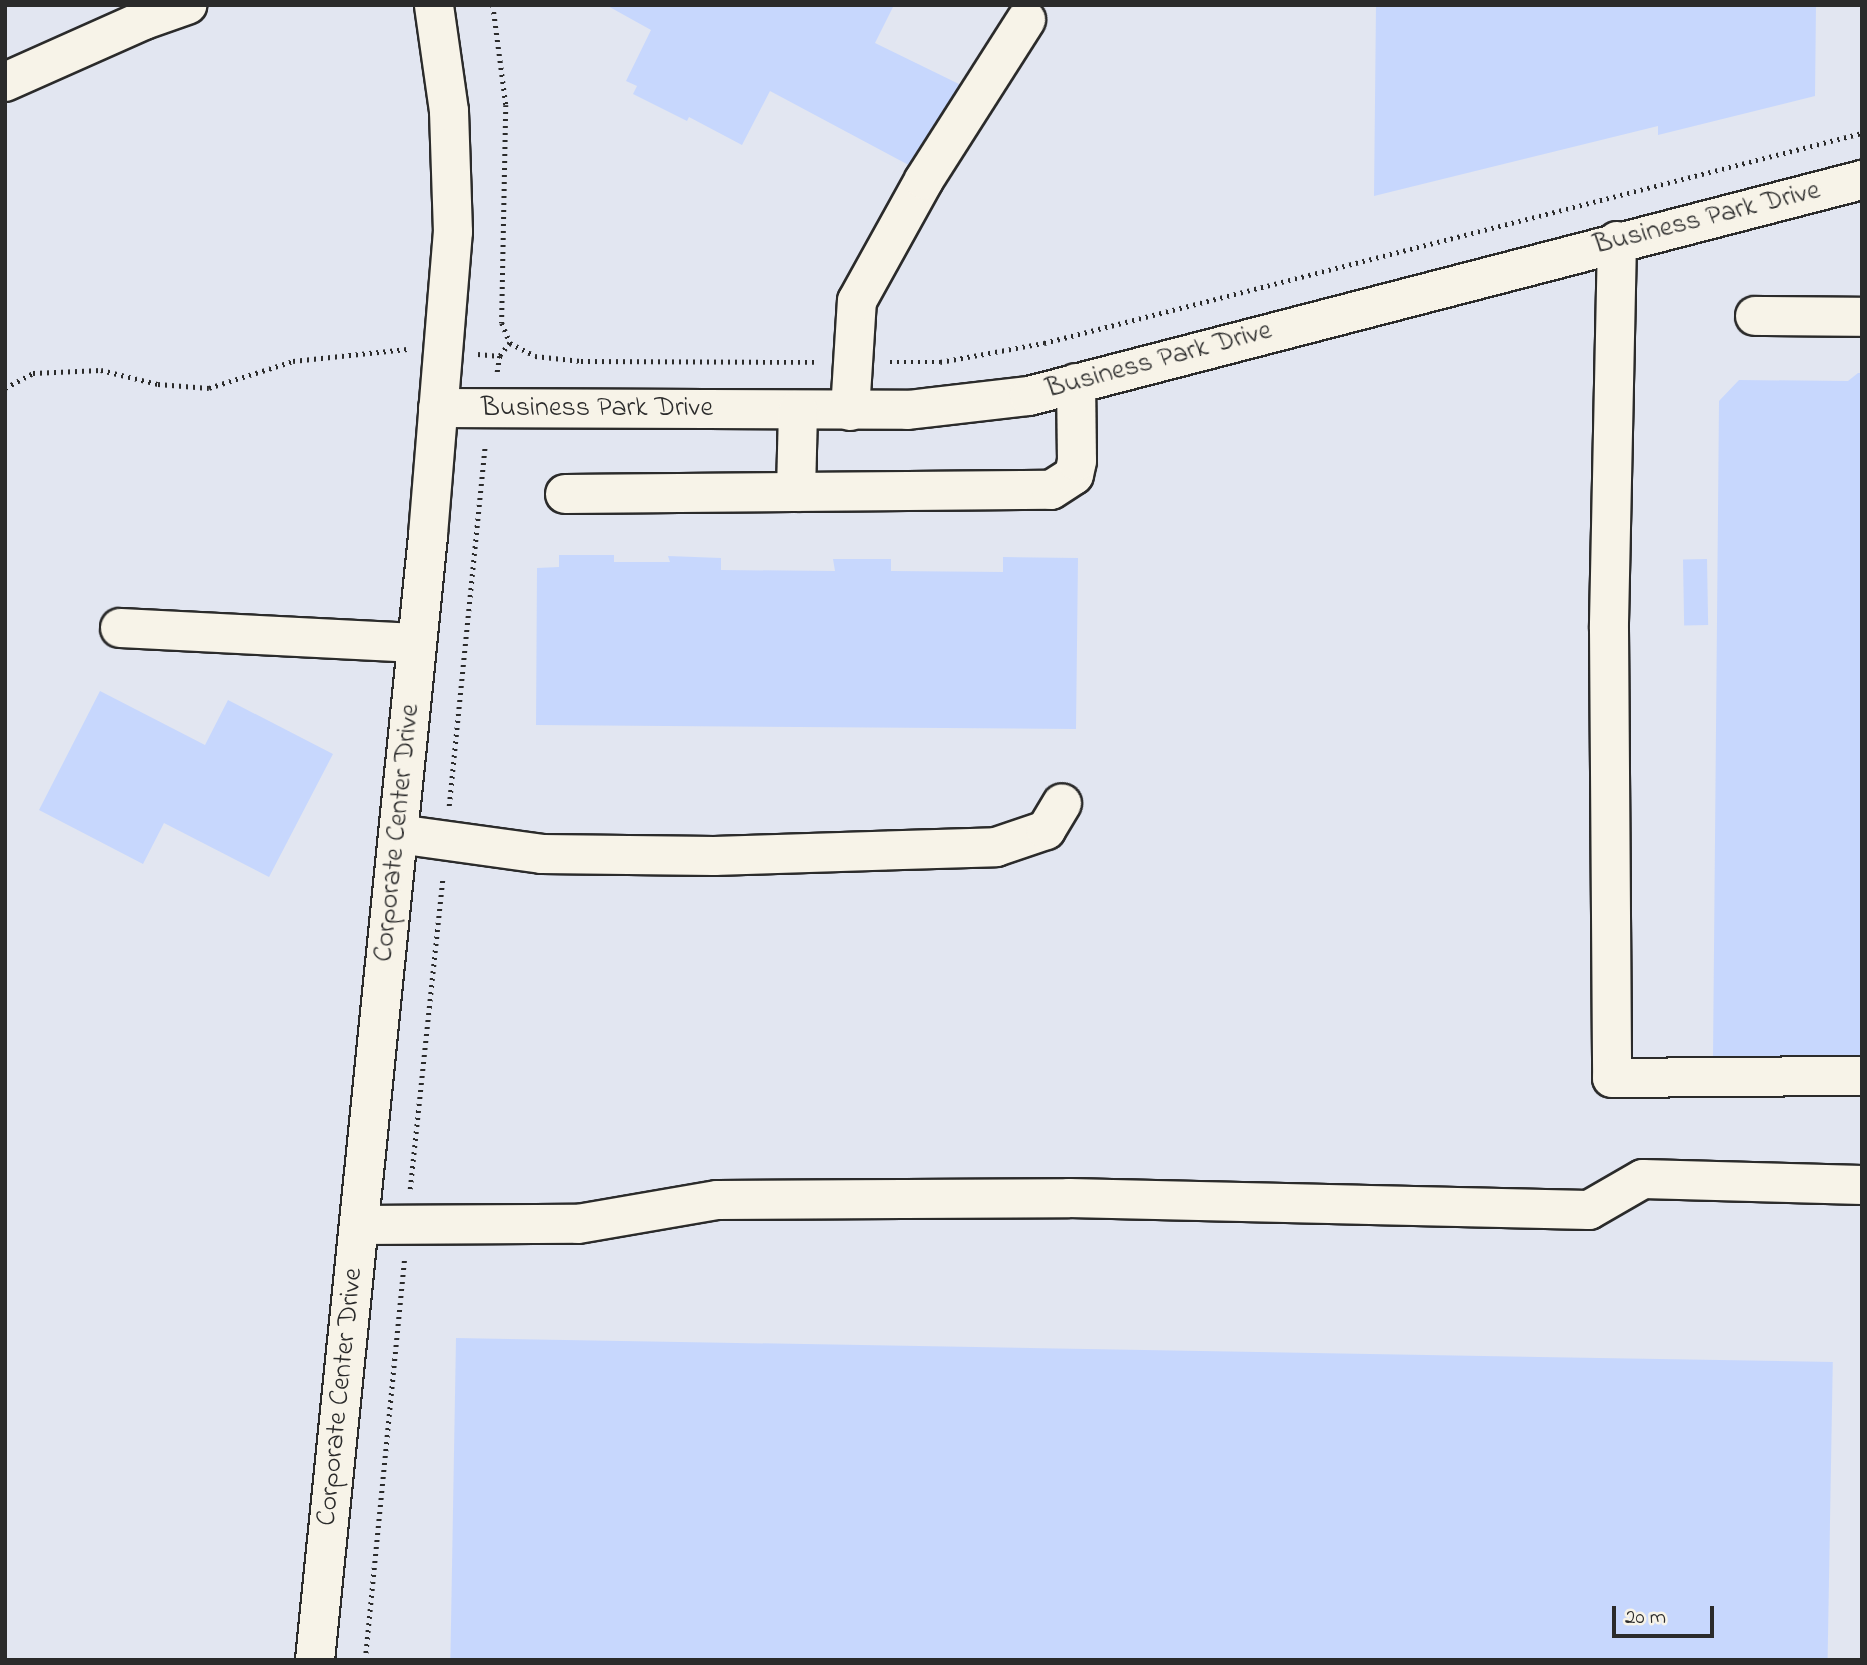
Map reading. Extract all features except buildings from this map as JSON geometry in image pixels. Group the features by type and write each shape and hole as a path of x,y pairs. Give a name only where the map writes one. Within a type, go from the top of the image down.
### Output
{"street":[{"name":"Corporate Center Drive","path":"315,1660 417,643 453,232 449,111 434,5"},
{"path":"5,82 179,7"},
{"path":"850,411 857,301 924,180 1026,20"},
{"name":"Business Park Drive","path":"438,408 908,410 1029,396 1617,241 1862,180"},
{"path":"1617,241 1609,629 1612,1078 1862,1076"},
{"path":"1755,316 1862,317"},
{"path":"565,494 1051,490 1074,475 1077,461 1076,383"},
{"path":"796,492 797,410"},
{"path":"120,628 417,643"},
{"path":"398,834 542,854 714,856 996,846 1046,830 1062,803"},
{"path":"359,1225 578,1224 717,1200 1069,1198 1590,1210 1643,1179 1716,1178 1862,1185"}],"path":[{"path":"510,343 535,356 581,360 940,362 1044,343 1862,133"},
{"path":"5,388 33,373 101,370 158,384 209,388 293,361 395,348 500,356"}],"shaded area":[{"path":"5,5 1862,5 1862,1660 5,1660"}]}
